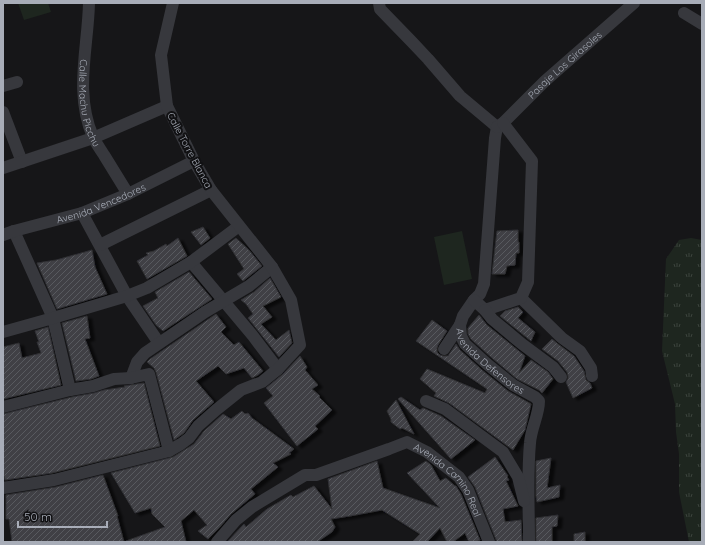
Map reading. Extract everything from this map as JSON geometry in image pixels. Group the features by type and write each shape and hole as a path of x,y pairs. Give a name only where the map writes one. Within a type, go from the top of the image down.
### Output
{"street":[{"name":"Calle Machu Picchu","path":"88,3 82,74 83,100 87,121 93,138 128,194"},
{"name":"Calle Torre Blanca","path":"173,3 161,56 166,106 194,161 211,190 272,267 291,300 300,345 278,370"},
{"path":"379,3 380,9 428,59 460,96 500,125 532,161 528,282 521,298 486,310"},
{"name":"Pasaje Los Girasoles","path":"500,125 545,81 634,3"},
{"path":"684,13 702,24"},
{"path":"3,86 17,82"},
{"path":"3,168 93,138 166,106"},
{"path":"3,112 22,162"},
{"name":"Avenida Defensores","path":"500,125 495,138 484,284 480,294 463,316 460,325 461,336 465,344 513,385 535,397 539,401 539,409 532,427 528,469 529,542"},
{"name":"Avenida Vencedores","path":"9,233 82,213 128,194 194,161"},
{"path":"100,245 211,190"},
{"path":"82,213 127,296 159,343"},
{"path":"3,332 127,296 147,288 191,262 239,226"},
{"path":"9,233 54,318 70,390"},
{"path":"3,488 54,480 169,451 189,438 198,426 241,390 262,382 278,370 224,300 191,262"},
{"path":"131,378 136,362 146,353 205,312 249,286 272,267"},
{"path":"521,298 562,338 580,351 591,368 592,376"},
{"path":"474,300 486,310 492,319 553,367 561,377"},
{"path":"444,349 460,325"},
{"path":"3,407 70,390 93,386 114,379 131,378 149,374 169,451"},
{"path":"426,401 445,410 503,452 518,477 529,524"},
{"name":"Avenida Camino Real","path":"217,542 236,520 252,507 305,475 316,475 407,442 428,452 459,477 468,490 489,542"}],"green space":[{"path":"18,3 48,3 51,12 24,20"},
{"path":"462,231 472,279 444,285 434,237"},
{"path":"691,238 702,240 702,542 689,542 679,492 679,454 676,432 675,404 662,351 666,259 679,240"}],"building":[{"path":"203,227 210,238 201,245 191,232"},
{"path":"518,230 519,253 516,253 515,265 507,266 505,274 492,274 497,231"},
{"path":"178,238 187,256 147,279 137,261 148,255 146,253 154,251 166,244 167,246"},
{"path":"236,238 249,250 262,266 243,281 237,274 244,269 228,244"},
{"path":"92,250 95,267 107,294 57,309 37,263 56,260"},
{"path":"189,272 212,299 163,331 156,325 143,306 158,298 155,292"},
{"path":"270,278 281,297 263,306 272,317 261,324 276,340 289,330 292,343 279,357 248,318 253,314 241,300 254,292"},
{"path":"518,307 523,312 518,318 535,332 531,341 500,316 505,311"},
{"path":"216,314 226,327 221,332 234,345 239,342 263,371 252,378 244,368 226,374 218,366 196,381 214,402 193,420 184,433 174,440 156,372 147,362"},
{"path":"479,315 487,325 525,356 519,373 531,360 548,372 553,379 542,393 517,379 471,339 468,334 468,328"},
{"path":"87,316 90,338 85,339 99,376 91,379 76,381 62,323"},
{"path":"432,320 447,331 437,348 437,352 440,355 448,356 456,344 460,350 482,370 508,391 531,404 525,430 513,450 449,403 434,396 436,393 420,379 427,369 485,393 487,389 416,341"},
{"path":"48,327 61,385 3,399 3,347 19,343 22,358 41,353 35,331"},
{"path":"552,339 574,356 584,371 586,380 590,383 592,388 573,398 566,382 568,379 567,372 558,361 542,349"},
{"path":"300,356 307,367 305,370 318,385 312,389 332,410 315,426 318,429 297,446 264,403 273,396 266,388 283,374"},
{"path":"144,383 160,446 52,473 5,480 3,472 3,414 72,397"},
{"path":"401,397 420,410 423,408 441,416 475,440 451,459 398,399"},
{"path":"396,400 414,434 402,428 400,429 391,422 387,411"},
{"path":"242,411 245,414 248,413 252,418 294,449 289,453 291,454 273,463 278,467 251,489 255,494 231,514 208,539 198,531 207,525 194,510 181,521 186,542 126,542 165,527 152,514 151,508 135,513 111,473 173,457 194,444 204,431 223,414 231,419"},
{"path":"495,457 508,476 507,477 509,480 506,481 518,506 503,509 505,522 521,520 522,542 497,542 475,487 468,477"},
{"path":"551,458 547,488 560,485 559,497 537,502 536,461"},
{"path":"377,461 383,488 440,508 407,473 426,461 431,465 440,481 446,478 456,486 461,494 480,540 476,542 469,542 465,533 453,542 447,542 440,528 427,542 412,542 420,534 382,510 331,519 335,527 332,532 317,542 227,542 244,524 246,527 267,509 291,495 293,497 314,486 332,509 328,479"},
{"path":"103,475 118,516 124,542 12,542 9,519 6,519 6,495 56,487"},
{"path":"558,515 557,526 552,527 552,542 536,542 536,518"},
{"path":"585,532 585,542 574,542 574,534"}]}
